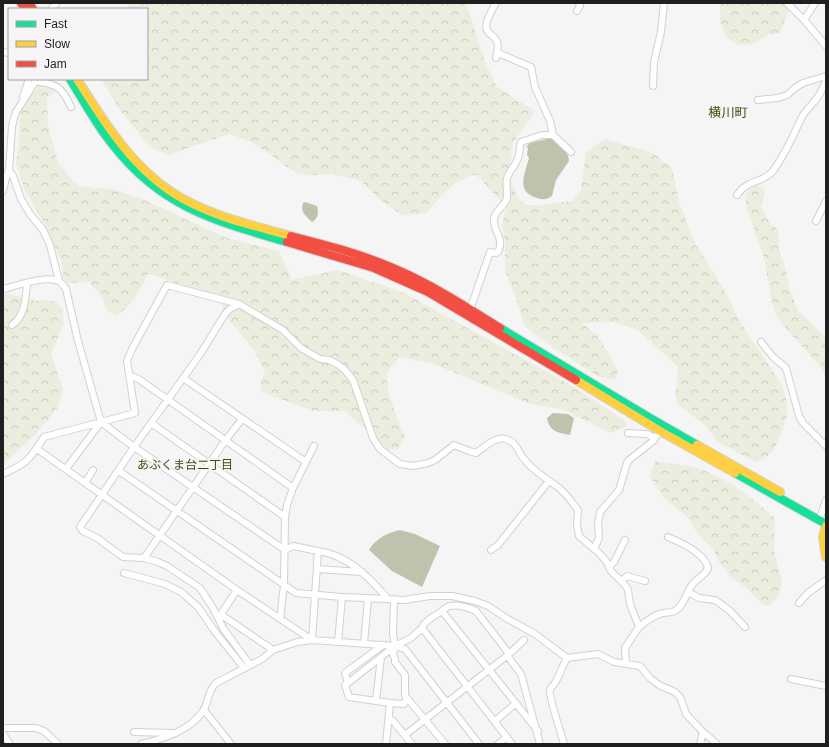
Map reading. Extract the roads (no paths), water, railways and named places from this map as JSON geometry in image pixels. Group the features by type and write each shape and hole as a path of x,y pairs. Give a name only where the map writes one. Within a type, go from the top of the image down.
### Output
{"street":[{"path":"496,3 486,25 489,32 498,41 499,49 497,55 531,67 535,86 550,121 553,135 571,152"},
{"path":"577,11 580,6 579,3"},
{"path":"653,86 654,62 661,32 664,3"},
{"path":"787,3 826,46"},
{"path":"804,20 815,3"},
{"path":"758,100 778,98 787,95 799,85 826,76"},
{"path":"23,102 22,99 28,80"},
{"path":"3,191 9,170 14,118 36,80 52,84 61,89 71,107"},
{"path":"71,80 113,146 147,181 175,202 223,223 374,268 470,313"},
{"path":"78,80 111,131 132,158 148,173 176,194 219,215 379,262 415,278 660,432 826,525 824,537 826,556"},
{"path":"737,195 743,186 764,178 776,166 808,107 818,97 826,81"},
{"path":"470,313 490,252 496,253 500,248 501,241 494,222 495,216 507,198 506,180 518,160 521,142 542,135 553,135"},
{"path":"9,170 13,176 21,198 30,214 43,230 50,245 59,281 66,290 78,342 101,422 134,447 285,550"},
{"path":"816,221 826,201"},
{"path":"3,289 27,283 54,280 59,281"},
{"path":"12,325 22,312 26,296 27,283"},
{"path":"3,474 26,462 37,449 44,437 135,413 127,361 167,285 239,304 283,330 301,348 320,359 329,360 344,370 353,380 373,438 380,449 400,464 413,466 428,463 435,460 454,445 476,453 489,443 502,438 512,441 530,467 561,490 578,510 577,524 579,536 606,561 611,571 628,590 630,604 639,627"},
{"path":"239,304 225,314 201,353 134,447 80,529 97,538 123,557 144,558 167,566 200,588 221,618 273,650"},
{"path":"761,342 786,368 799,416 803,423 826,446"},
{"path":"130,376 134,377 168,400 293,488"},
{"path":"183,378 306,462"},
{"path":"144,558 225,441 242,419"},
{"path":"66,469 101,422"},
{"path":"151,424 285,517"},
{"path":"594,549 599,538 598,524 600,512 619,490 627,463 660,432"},
{"path":"628,433 647,434 660,432 823,516 826,500"},
{"path":"280,619 284,585 285,517 287,505 293,488 314,446"},
{"path":"37,449 237,590 312,640"},
{"path":"84,483 93,470"},
{"path":"119,471 296,593 391,600 452,596 475,601 488,606 535,634 567,658 598,654 614,662 640,666 650,678 659,685 674,692 680,697 686,714 717,744"},
{"path":"491,550 498,545 549,481"},
{"path":"626,664 625,648 639,627 653,617 662,613 674,611 683,602 692,586 707,571 708,564 696,552 668,537"},
{"path":"609,567 614,562 625,540"},
{"path":"285,550 293,546 328,552 339,557 362,572 391,600 395,646 393,655 395,662 405,675 406,696 445,744"},
{"path":"312,640 318,551"},
{"path":"317,569 362,572"},
{"path":"124,572 165,584 182,592 198,607 216,633 244,668"},
{"path":"621,581 627,576 645,581"},
{"path":"799,603 808,593 826,580"},
{"path":"237,590 221,614 221,618 223,628 250,665"},
{"path":"688,592 699,598 715,600 730,611 745,627"},
{"path":"338,642 342,597"},
{"path":"364,643 368,598"},
{"path":"407,698 404,704 349,697 345,685 395,646 411,638 422,628 424,624 448,606 476,611 521,674 538,731 540,744"},
{"path":"442,611 538,731"},
{"path":"422,628 512,744"},
{"path":"141,744 175,734 187,726 204,710 212,687 216,683 262,659 273,650 297,642 312,640 395,646 405,649 479,744"},
{"path":"405,734 468,686 524,640"},
{"path":"348,683 345,673 383,645"},
{"path":"376,701 381,657"},
{"path":"564,744 550,696 550,690 567,658"},
{"path":"791,679 826,686"},
{"path":"386,744 390,703"},
{"path":"495,721 515,704"},
{"path":"204,710 231,744"},
{"path":"389,718 405,734 412,744"},
{"path":"3,728 36,728 44,731 58,744"},
{"path":"134,732 175,734"},
{"path":"700,744 703,732"},
{"path":"3,734 10,744"},
{"path":"498,744 507,737"}],"district":[{"name":"横川町","path":"728,112"},
{"name":"あぶくま台二丁目","path":"185,465"}]}
